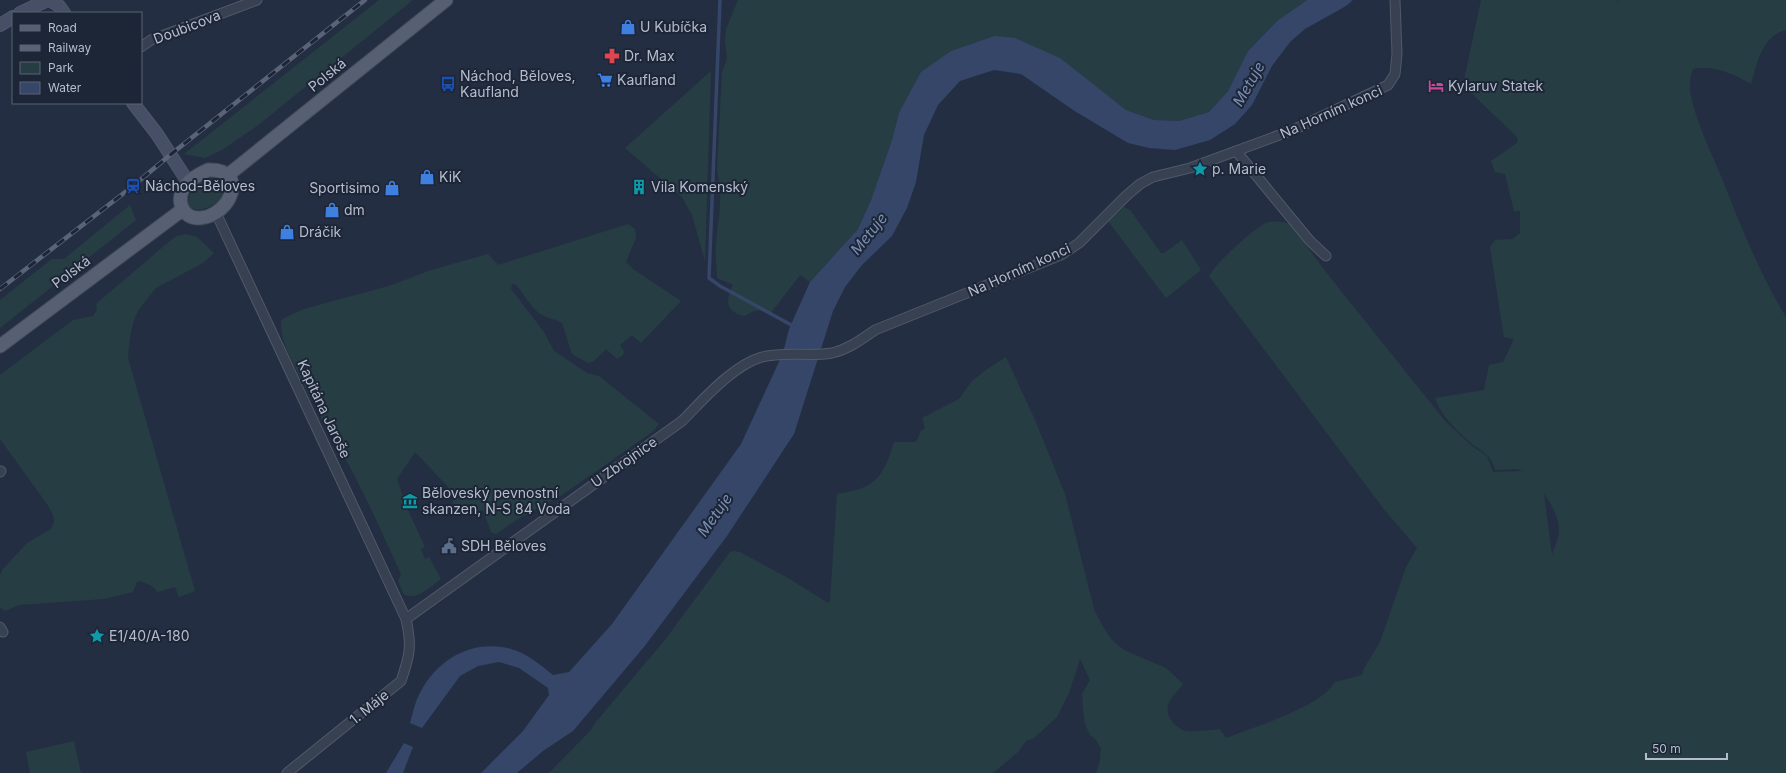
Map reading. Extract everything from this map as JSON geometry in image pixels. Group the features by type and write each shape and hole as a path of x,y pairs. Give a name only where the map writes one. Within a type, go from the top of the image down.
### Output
{"main road":[{"name":"Polská","path":"228,175 446,0"},
{"path":"208,170 222,171 228,175 232,182 232,191 230,197 222,208 216,213 202,218 187,216 182,210 180,198 184,187 188,182 198,174 208,170"},
{"name":"Polská","path":"0,346 182,210"}],"street":[{"path":"22,12 49,0 59,6 63,12"},
{"name":"Doubicova","path":"142,46 151,40 257,0"},
{"name":"Na Horním konci","path":"832,353 848,348 875,330 1060,255 1079,243 1140,184 1153,177 1190,168 1293,130 1388,85 1395,74 1397,54 1395,0"},
{"path":"0,25 12,18"},
{"path":"134,104 157,134 188,182"},
{"path":"1236,151 1310,241 1326,256"},
{"name":"Kapitána Jaroše","path":"216,213 406,619"},
{"name":"U Zbrojnice","path":"406,619 682,421 721,382 752,361 772,355 832,353"},
{"name":"1. Máje","path":"287,773 401,681 408,662 411,641 406,619"}],"green space":[{"path":"379,0 413,0 257,126 222,150 205,158 184,154"},
{"path":"738,0 1307,0 1277,21 1248,51 1228,91 1209,112 1179,121 1154,120 1126,110 1096,87 1015,39 899,113 892,140 871,200 858,229 810,282 800,275 770,314 757,310 744,316 733,311 728,304 729,295 733,285 717,278 716,253 720,208 720,191 717,171 722,72 727,59 725,40 726,29"},
{"path":"1481,0 1616,0 1619,2 1617,0 1786,0 1786,30 1778,33 1766,44 1758,59 1751,84 1737,76 1723,71 1700,68 1693,69 1690,78 1690,87 1692,101 1699,123 1743,230 1767,283 1786,317 1786,773 1096,773 1100,761 1101,749 1096,740 1090,735 1085,724 1082,694 1090,680 1080,659 1069,693 1057,717 1034,738 1026,741 1018,752 993,773 549,773 591,730 595,723 664,641 730,552 740,552 788,578 828,603 830,601 837,494 858,490 871,484 881,474 894,442 916,442 921,431 925,428 922,418 959,399 972,381 1006,357 1035,420 1065,494 1094,609 1111,639 1124,650 1166,668 1182,683 1183,685 1173,696 1167,709 1169,717 1178,727 1186,731 1220,729 1226,738 1302,708 1316,700 1335,682 1362,675 1363,670 1380,642 1406,567 1417,548 1383,508 1209,276 1226,256 1244,239 1266,223 1281,222 1290,224 1329,276 1445,421 1472,446 1487,456 1493,472 1524,471 1517,469 1495,470 1491,460 1486,454 1465,438 1450,423 1441,411 1435,398 1484,390 1489,365 1503,362 1514,339 1504,337 1490,247 1495,240 1513,239 1520,233 1520,211 1514,211 1505,174 1495,172 1491,161 1517,143 1518,138 1463,85","holes":["1544,494 1553,507 1559,528 1559,533 1552,555"]},
{"path":"711,71 705,261 692,215 682,197 625,148"},
{"path":"210,178 222,181 224,189 221,197 208,207 193,209 189,205 190,193 197,185"},
{"path":"130,205 136,220 0,328 0,300 52,259 64,259"},
{"path":"1124,207 1130,210 1161,253 1164,253 1182,240 1201,270 1166,298 1108,221"},
{"path":"628,224 635,229 636,238 626,262 633,269 681,301 641,343 632,335 620,345 624,351 623,355 617,359 606,349 594,361 588,363 572,354 562,323 540,314 516,285 512,284 511,289 544,332 554,351 587,373 599,376 659,424 651,433 562,495 518,519 496,534 491,532 483,510 456,514 451,511 453,500 452,491 415,452 397,479 407,508 425,547 421,549 425,559 429,557 441,579 419,594 414,596 404,595 398,581 401,574 367,501 290,356 282,335 281,321 284,318 304,309 392,285 431,270 488,254 498,265"},
{"path":"186,234 197,237 214,253 203,263 156,288 140,308 134,321 128,358 195,591 179,597 175,587 158,592 152,586 140,581 137,582 133,592 104,599 19,605 5,611 0,607 0,576 2,570 27,543 51,529 54,522 53,515 47,504 0,439 0,375 73,320 93,316 97,310 96,304 171,240 177,236"},
{"path":"74,741 81,773 30,773 26,752"}],"water":[{"name":"Metuje","path":"1307,0 1353,0 1346,6 1305,29 1290,42 1272,66 1252,105 1235,124 1210,140 1175,150 1149,148 1128,143 1073,110 1021,74 994,70 960,81 938,105 924,135 916,182 907,208 892,236 862,265 845,287 833,311 794,434 727,536 644,647 573,731 543,751 517,773 481,773 523,731 549,695 548,688 519,668 499,662 478,666 460,676 422,728 410,723 417,699 428,679 437,669 458,654 471,649 483,647 511,649 528,656 553,675 569,672 612,624 741,444 783,353 789,329 810,282 858,229 871,200 892,140 899,113 921,72 951,51 995,36 1015,38 1060,58 1126,110 1154,120 1179,121 1209,112 1228,91 1248,51 1277,21"},
{"path":"404,743 413,747 403,773 386,773"}],"waterway":[{"path":"720,0 709,278 720,286 795,327"}],"railway":[{"path":"0,289 133,186 365,0"}],"place":[{"name":"U Kubíčka","path":"628,27"},
{"name":"Dr. Max","path":"612,56"},
{"name":"Kaufland","path":"605,80"},
{"name":"Náchod, Běloves, Kaufland","path":"448,84"},
{"name":"Kylaruv Statek","path":"1436,86"},
{"name":"p. Marie","path":"1200,169"},
{"name":"KiK","path":"427,177"},
{"name":"Náchod-Běloves","path":"133,186"},
{"name":"Vila Komenský","path":"639,187"},
{"name":"Sportisimo","path":"392,188"},
{"name":"dm","path":"332,210"},
{"name":"Dráčik","path":"287,232"},
{"name":"Běloveský pevnostní skanzen, N-S 84 Voda","path":"410,501"},
{"name":"SDH Běloves","path":"449,546"},
{"name":"E1/40/A-180","path":"97,636"}]}
